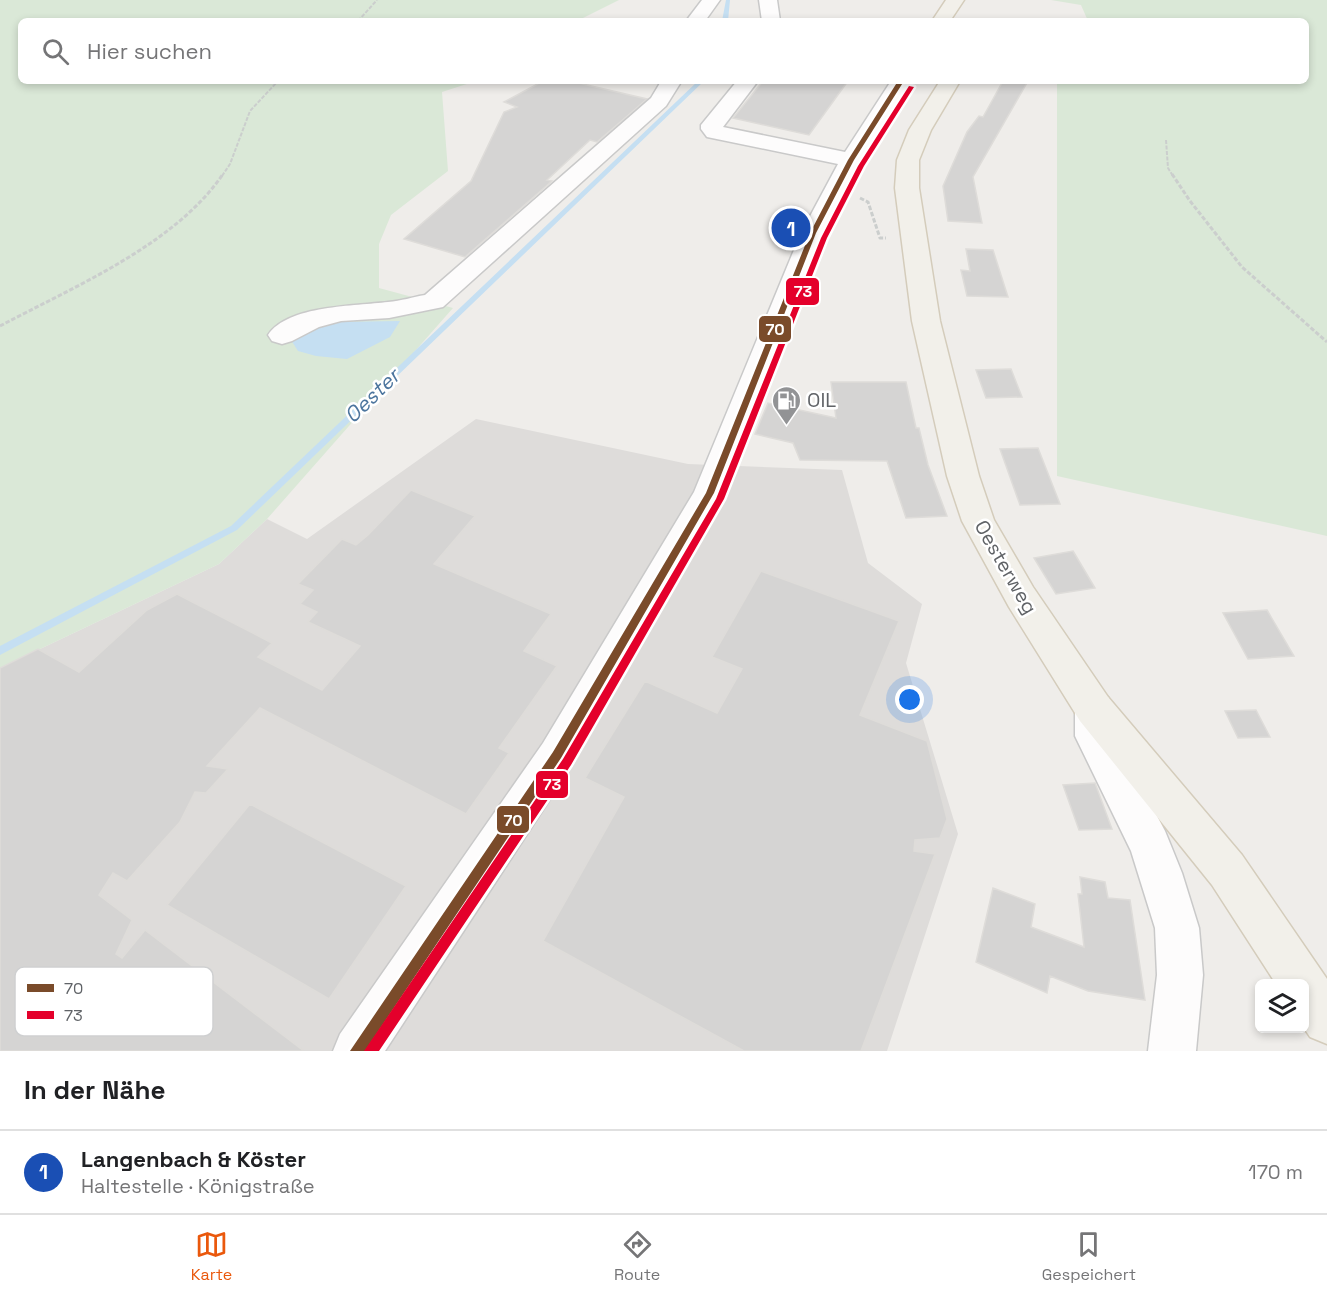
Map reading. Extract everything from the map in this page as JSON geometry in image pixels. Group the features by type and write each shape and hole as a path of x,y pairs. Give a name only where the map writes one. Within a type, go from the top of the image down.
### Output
{"main road":[{"path":"943,18 953,0"},
{"name":"Oesterweg","path":"948,84 921,130 908,160 906,173 926,321 963,476 978,521 1021,597 1094,709 1227,870 1300,979"},
{"name":"Oesterweg","path":"1309,993 1327,1020"}],"street":[{"path":"697,18 711,0"},
{"path":"768,0 771,18"},
{"path":"282,335 309,321 340,313 389,310 434,301 659,102 670,84"},
{"path":"746,84 712,125 712,129 716,132 851,160"},
{"path":"357,1051 557,755 710,493 813,233 836,194 851,160 899,84"},
{"path":"1094,709 1095,736 1150,846 1161,873 1177,928 1180,975 1172,1051"}],"path":[{"path":"361,18 377,0"},
{"path":"0,326 137,253 196,206 215,186 230,164 250,111 274,84"},
{"path":"1166,140 1168,168 1190,201 1242,267 1327,342"},
{"path":"836,194 868,202 880,238"}],"shaded area":[{"path":"476,419 688,464 842,470 868,563 922,604 906,663 958,834 887,1051 0,1051 0,668 219,564 267,519 307,539"}],"green space":[{"path":"0,0 619,0 583,18 18,18 18,84 467,84 442,92 448,171 391,215 379,244 379,288 453,308 267,519 219,564 0,668"},
{"path":"1051,0 1327,0 1327,536 1057,476 1057,84 1309,84 1309,18 1087,18 1081,5"}],"water":[{"path":"400,321 390,337 347,359 316,356 298,351 291,340 333,322"}],"building":[{"path":"537,84 583,84 647,99 597,142 590,140 547,180 552,181 465,257 404,239 471,181 504,112 517,107 504,102"},
{"path":"761,84 846,84 809,135 733,118"},
{"path":"1001,84 1026,84 973,177 982,223 948,221 943,186 967,132 979,116 983,117"},
{"path":"966,249 993,250 1008,297 967,296 961,270 970,271"},
{"path":"1011,369 1022,397 986,398 976,370"},
{"path":"831,382 906,382 916,428 919,428 928,465 947,516 906,518 887,461 800,460 793,443 755,434 768,403 836,418"},
{"path":"1038,448 1060,504 1020,505 1000,449"},
{"path":"411,490 475,516 434,564 551,614 524,651 557,666 499,748 509,753 466,814 260,708 207,766 228,769 206,793 195,792 180,822 127,881 113,873 99,895 132,920 116,954 122,958 145,930 194,967 15,967 15,1036 213,1036 213,982 304,1051 0,1051 0,668 38,649 79,672 147,610 177,594 272,643 258,657 322,690 360,646 308,622 317,612 300,604 313,590 298,584 342,539 356,545"},
{"path":"1073,551 1095,588 1056,594 1034,558"},
{"path":"761,571 899,621 860,715 927,741 947,819 940,838 915,840 914,851 935,854 861,1051 744,1051 543,941 624,797 585,778 645,681 717,713 742,669 712,657"},
{"path":"1267,610 1294,656 1248,659 1223,613"},
{"path":"1256,710 1270,737 1238,738 1225,711"},
{"path":"1095,783 1112,829 1079,830 1063,785"},
{"path":"250,804 406,886 329,999 167,905"},
{"path":"1080,877 1105,882 1108,898 1130,900 1145,1000 1088,991 1050,976 1047,993 976,962 993,888 1035,904 1031,927 1084,947 1078,894 1082,894"}],"waterway":[{"name":"Oester","path":"725,18 728,0"},
{"name":"Oester","path":"0,651 234,528 698,84"}],"transit line":[{"name":"70","path":"357,1051 557,755 710,493 813,233 851,160 899,84"},
{"name":"73","path":"371,1051 567,762 720,499 824,238 861,166 911,87"}],"place":[{"name":"Langenbach & Köster","path":"791,228"},
{"name":"OIL","path":"786,426"}]}
